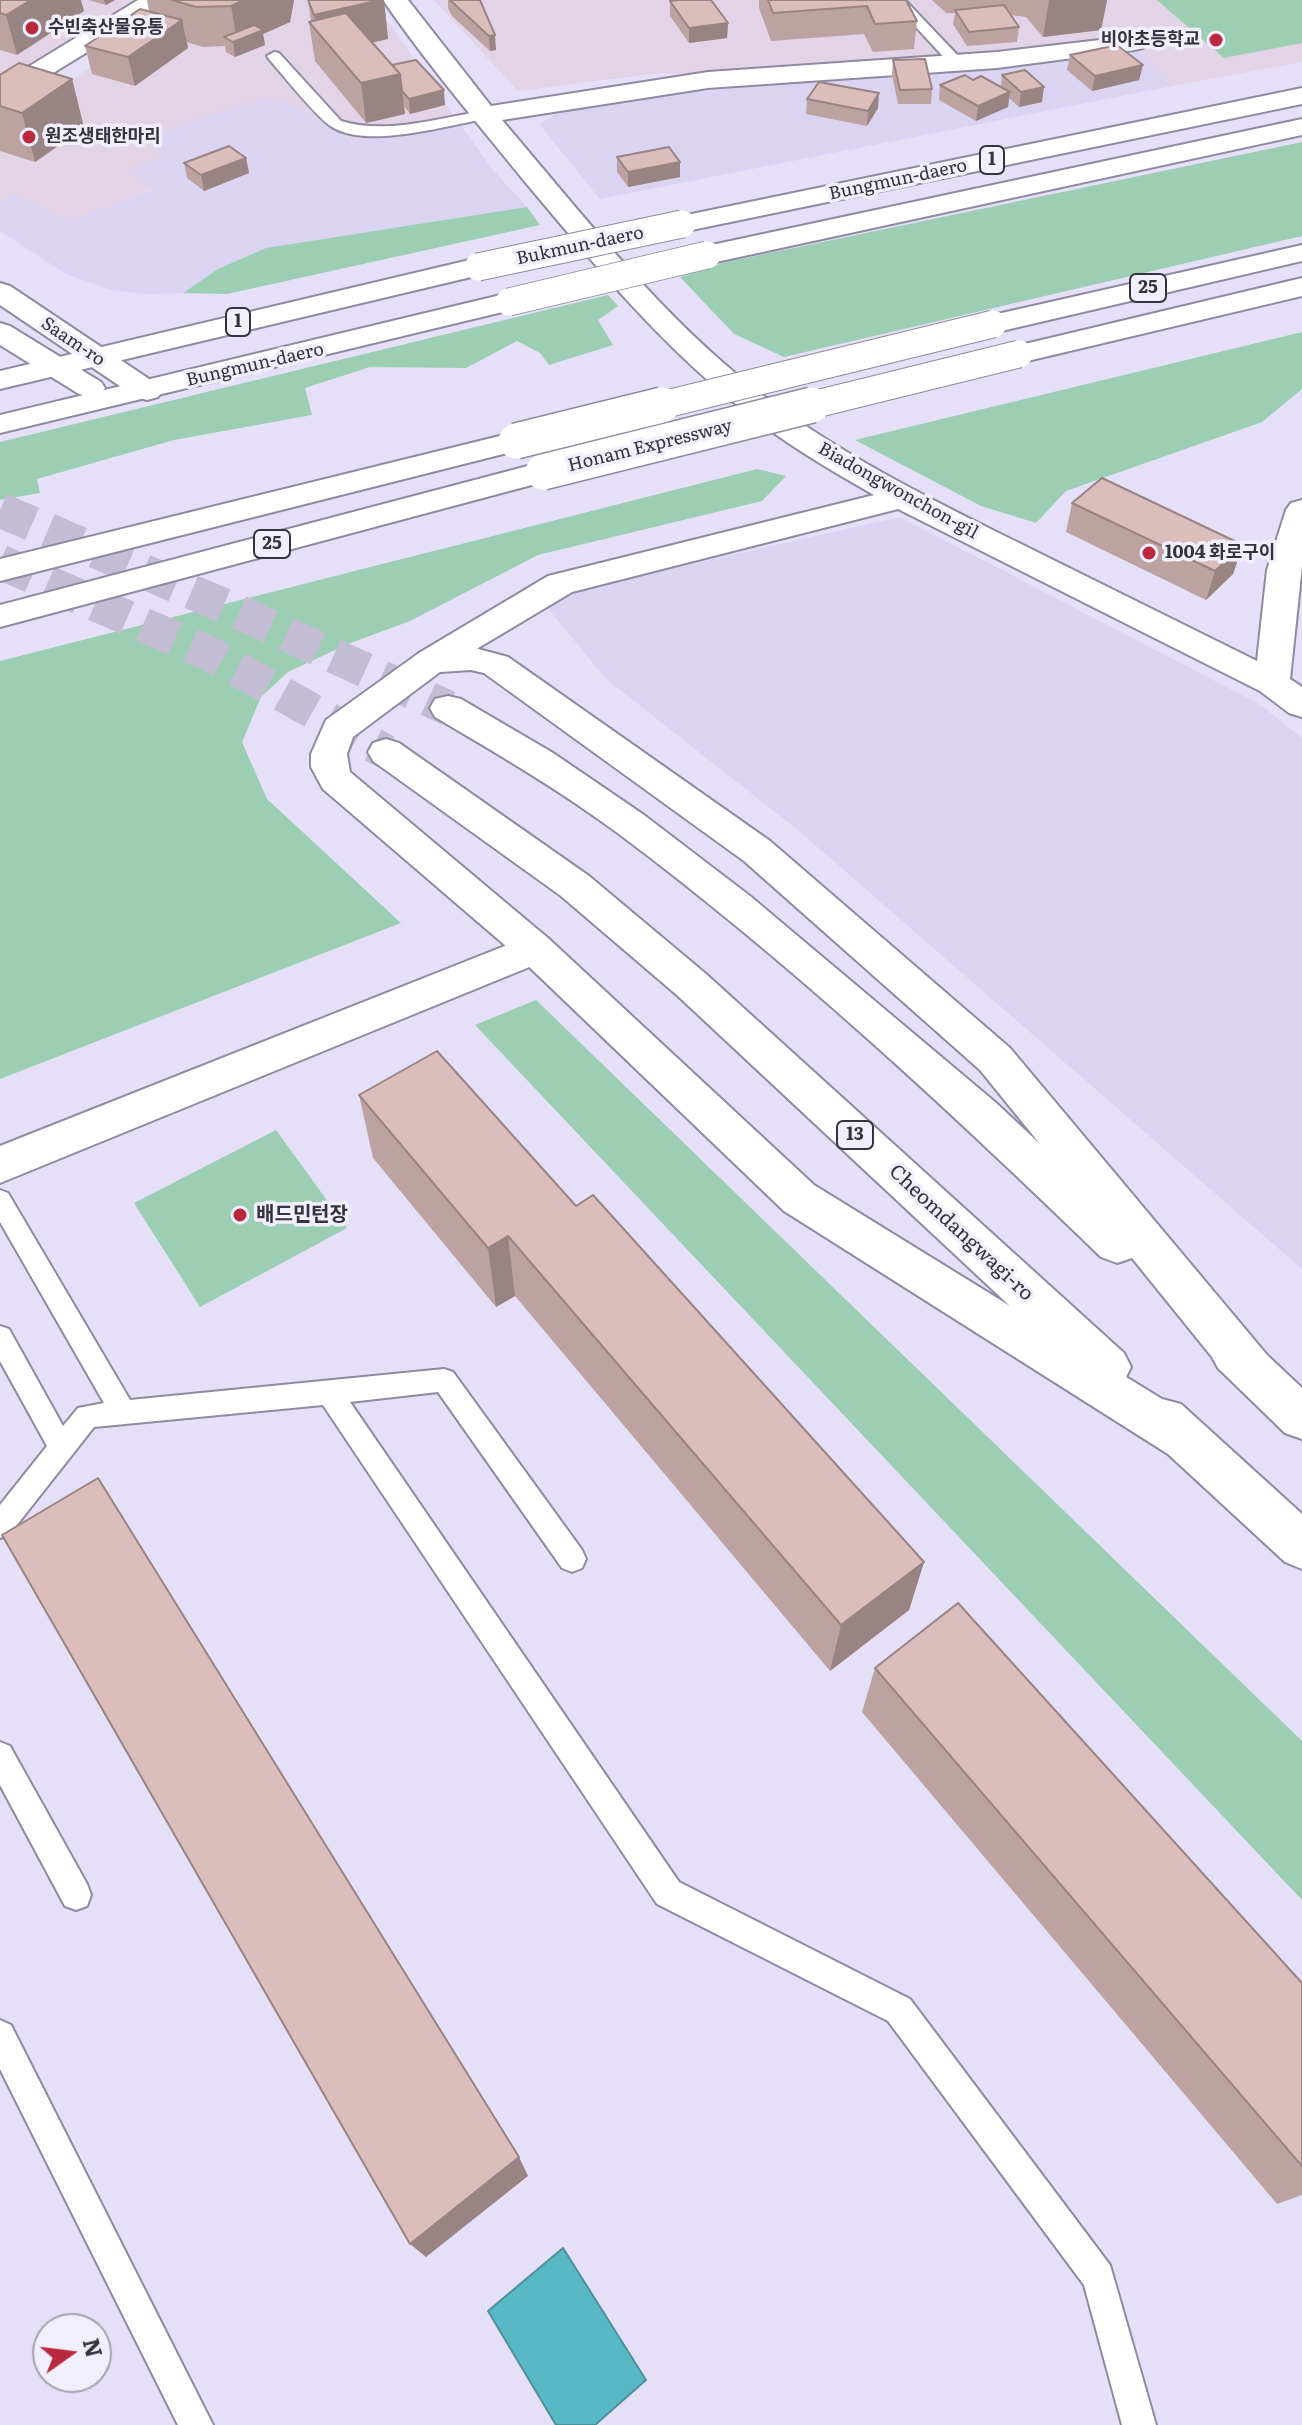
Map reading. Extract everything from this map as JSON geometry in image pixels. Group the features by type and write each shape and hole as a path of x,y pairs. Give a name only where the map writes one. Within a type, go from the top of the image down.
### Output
{"main road":[{"path":"0,95 155,0"},
{"name":"Biadongwonchon-gil","path":"395,0 484,115 608,263 659,318 748,399 829,456 902,498 1272,683 1302,705"},
{"path":"484,115 708,80 956,62 1134,43"},
{"name":"Bungmun-daero","path":"682,224 1302,96"},
{"name":"Bungmun-daero","path":"707,255 1302,127"},
{"name":"Bukmun-daero","path":"94,357 478,267 682,224"},
{"name":"Honam Expressway","path":"0,570 993,324 1302,253"},
{"name":"Bukmun-daero","path":"509,302 707,255"},
{"name":"Honam Expressway","path":"0,616 543,472 1302,287"},
{"name":"Saam-ro","path":"0,292 147,391"},
{"name":"Bungmun-daero","path":"0,424 509,302"},
{"name":"Saam-ro","path":"0,332 109,400"},
{"name":"1","path":"0,380 94,357"},
{"path":"902,498 560,584 431,661 339,729 329,750 330,772 535,949 799,1198 1184,1438"},
{"path":"1272,683 1284,570 1302,510"},
{"path":"431,661 471,658 496,665 757,851 995,1059 1255,1375"},
{"path":"448,708 540,762 618,815 736,906 980,1114 1302,1418"},
{"name":"Cheomdangwagi-ro","path":"386,752 575,886 692,985 1302,1546"},
{"path":"0,1165 535,949"}],"lane":[{"path":"898,0 956,62"},
{"path":"274,56 336,124 347,129 384,130 484,115"},
{"path":"0,1200 124,1413"},
{"path":"0,1337 62,1448"},
{"path":"0,1526 87,1416 444,1380 572,1559"},
{"path":"329,1393 668,1893 899,2010 1098,2277 1139,2425"},
{"path":"0,1756 76,1895"},
{"path":"0,2036 196,2425"}],"shaded area":[{"path":"0,0 133,0 0,82"},
{"path":"194,0 373,0 460,124 353,142 330,129 144,138 163,156 132,170 155,188 69,222 14,194 0,204 0,126"},
{"path":"434,0 1302,0 1302,62 1172,86 1127,36 973,55 699,74 658,73 518,91"},
{"path":"1139,50 1172,86 600,199 539,124 570,106 850,76 1009,67"},
{"path":"263,99 294,105 353,142 460,124 492,169 527,207 266,248 218,269 183,293 145,294 111,290 66,274 0,231 0,204 14,194 69,222 154,189 131,170 162,156 144,137"},
{"path":"900,517 1259,704 1302,738 1302,1269 799,831 605,678 542,601 569,592"}],"green space":[{"path":"1157,0 1302,0 1302,43 1224,58"},
{"path":"1302,142 1302,236 784,357 734,334 680,277 722,263"},
{"path":"527,207 540,225 227,294 183,293 218,269 266,248"},
{"path":"608,295 618,306 598,320 613,345 549,365 540,353 517,341 466,368 370,367 305,388 312,415 174,440 37,479 40,493 0,500 0,442"},
{"path":"1302,332 1302,389 1262,422 1066,491 1036,523 981,506 855,440"},
{"path":"757,469 786,476 762,501 538,555 410,621 348,644 288,672 261,697 242,742 267,799 401,923 0,1079 0,661"},
{"path":"536,1000 1302,1741 1302,1900 475,1025"},
{"name":"배드민턴장","path":"276,1130 347,1228 200,1307 134,1203"}],"water":[{"path":"563,2248 646,2380 595,2425 556,2425 488,2311"}],"building":[{"path":"0,0 31,0 6,15 0,13"},
{"path":"172,0 244,0 231,6 196,7"},
{"path":"308,0 380,0 314,15"},
{"path":"450,0 480,0 495,35 489,36"},
{"path":"711,0 728,23 689,28 670,1"},
{"path":"768,0 906,0 917,21 875,24 867,6 773,13"},
{"path":"1004,5 1019,27 969,32 955,10"},
{"path":"140,9 182,20 128,57 85,46"},
{"path":"346,13 400,74 361,83 309,22"},
{"path":"254,25 263,30 233,42 224,37"},
{"path":"1117,45 1143,65 1095,76 1070,55"},
{"path":"925,59 932,89 900,90 893,60"},
{"path":"416,60 444,90 409,99 402,91 400,74 392,65"},
{"path":"19,63 72,79 22,113 0,106 0,75"},
{"path":"1025,70 1044,87 1021,92 1002,75"},
{"path":"965,75 973,80 981,76 1010,92 978,106 940,85"},
{"path":"819,82 879,93 868,111 807,99"},
{"path":"229,146 246,158 201,175 184,163"},
{"path":"669,147 680,162 628,172 617,157"},
{"path":"1102,478 1243,545 1215,571 1072,503"},
{"path":"437,1051 576,1206 593,1195 924,1562 841,1625 508,1236 488,1248 359,1095"},
{"path":"98,1478 519,2157 410,2244 2,1535"},
{"path":"958,1603 1302,1983 1302,2166 875,1668"}],"tunnel":[{"path":"0,510 227,607 448,708"},
{"path":"0,562 212,655 386,752"}],"place":[{"name":"수빈축산물유통","path":"32,28"},
{"name":"비아초등학교","path":"1216,40"},
{"name":"원조생태한마리","path":"29,137"},
{"name":"1004 화로구이","path":"1149,553"},
{"name":"배드민턴장","path":"240,1215"}]}
